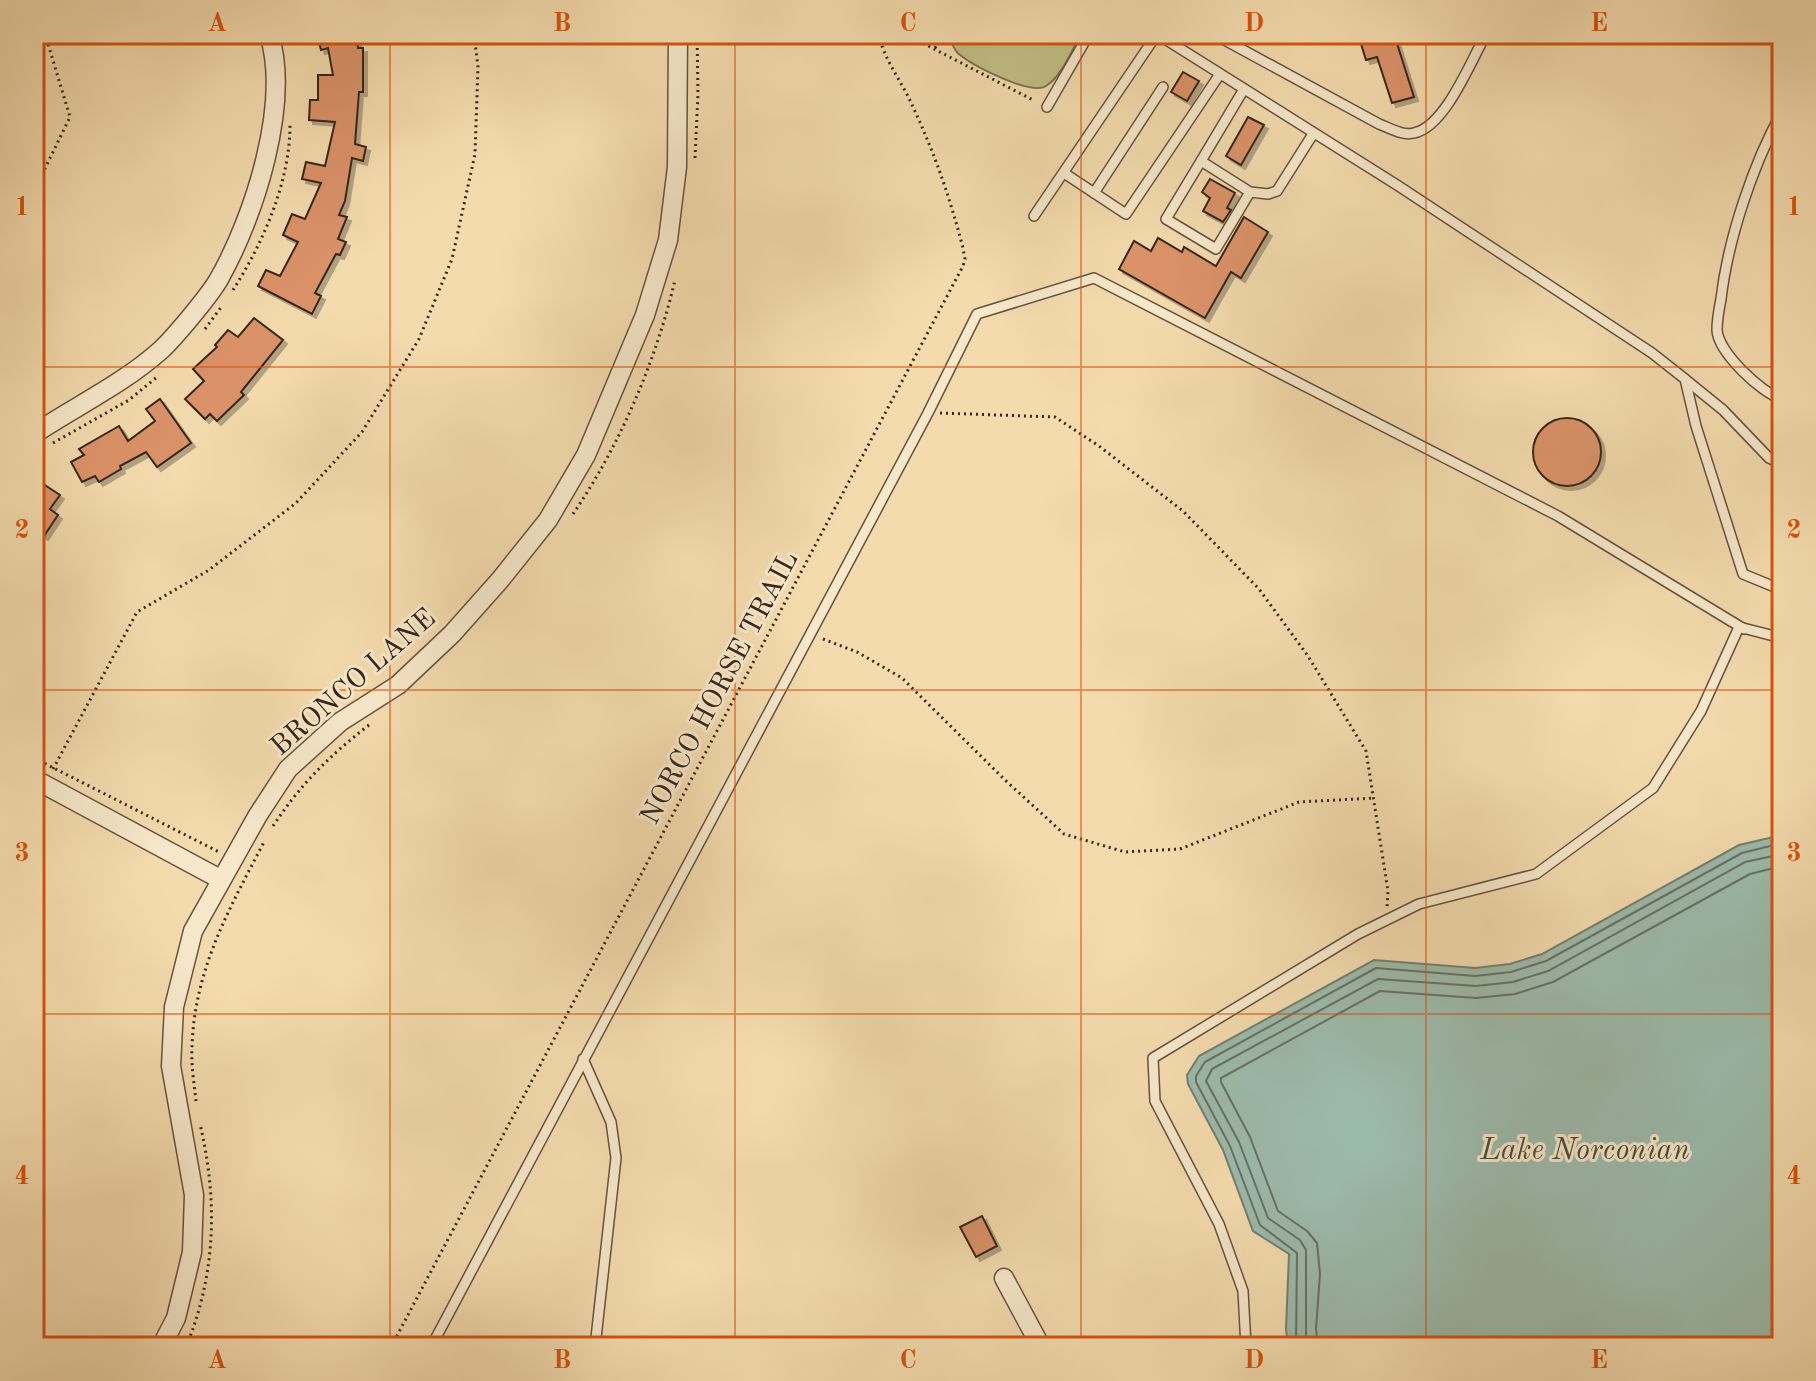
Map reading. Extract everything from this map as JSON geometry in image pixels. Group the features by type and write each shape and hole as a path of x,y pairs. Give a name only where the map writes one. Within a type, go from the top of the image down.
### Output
{"street":[{"path":"34,434 106,392 162,349 218,281 264,168 274,110 273,48 269,34"},
{"name":"BRONCO LANE","path":"161,1347 176,1318 192,1252 194,1195 171,1066 174,1007 193,931 220,879 288,769 340,722 398,685 452,634 548,520 586,455 645,315 668,240 677,167 678,34"},
{"path":"46,778 220,879"},
{"path":"1004,1278 1041,1347"}],"lane":[{"path":"1047,107 1089,34"},
{"path":"1034,216 1157,34 1397,185 1652,353 1723,410 1769,458 1782,464"},
{"path":"1221,38 1379,124 1411,134 1428,129 1442,114 1486,34"},
{"path":"1064,173 1126,214 1220,74"},
{"path":"1094,193 1163,87"},
{"path":"1244,89 1166,219 1216,249 1250,192"},
{"path":"1782,112 1767,139 1725,261 1717,333 1739,371 1782,399"},
{"path":"1201,161 1250,192 1268,194 1277,191 1313,134"},
{"path":"431,1347 928,413 977,314 1094,278 1558,516 1744,629"},
{"path":"1685,379 1696,426 1743,574 1782,590"},
{"path":"1246,1347 1243,1291 1219,1224 1155,1101 1153,1058 1358,934 1419,904 1536,874 1653,788 1701,711 1739,627 1782,638"},
{"path":"583,1059 611,1122 616,1158 595,1347"}],"path":[{"path":"34,191 70,117 45,34"},
{"path":"34,822 46,778 137,612 209,570 296,503 362,432 419,339 452,259 475,154 478,67 474,34"},
{"path":"695,163 697,34"},
{"name":"NORCO HORSE TRAIL","path":"391,1347 963,266 963,248 946,183 907,94 881,48 879,34"},
{"path":"935,49 943,34"},
{"path":"907,35 1047,107"},
{"path":"568,520 584,498 626,419 660,332 677,269"},
{"path":"928,413 1055,417 1099,446 1183,511 1259,589 1308,656 1366,751 1388,891 1386,920"},
{"path":"810,634 857,652 902,678 1064,834 1125,852 1180,849 1299,802 1375,798"},
{"path":"196,1109 192,1047 201,981 209,955 270,830 308,778 379,717"},
{"path":"34,758 46,778 251,868"},
{"path":"186,1347 203,1295 211,1254 213,1196 199,1121"}],"shaded area":[{"path":"948,34 1081,34 1057,76 1039,88 1003,78 967,60 956,51"}],"water":[{"name":"Lake Norconian","path":"1782,835 1782,1347 1288,1347 1289,1254 1253,1231 1223,1150 1188,1084 1187,1075 1199,1056 1374,960 1475,968 1510,964 1542,954 1739,845"}],"building":[{"path":"317,34 356,34 358,48 363,48 363,92 359,92 355,144 366,147 363,161 352,158 345,201 339,215 347,217 338,239 346,242 315,293 321,296 312,314 258,286 266,270 280,276 298,242 283,235 292,214 305,219 321,183 302,179 306,162 325,166 335,122 309,120 310,100 318,100 318,75 333,75 328,48 321,50"},
{"path":"1371,34 1394,34 1414,97 1392,103 1377,57 1366,60 1361,44 1373,40"},
{"path":"1183,72 1199,81 1187,101 1171,92"},
{"path":"1248,117 1264,125 1241,165 1226,156"},
{"path":"1210,179 1235,193 1227,208 1231,210 1223,222 1203,211 1210,198 1202,192"},
{"path":"1244,217 1268,232 1241,278 1231,272 1205,318 1119,269 1134,241 1151,251 1158,238 1182,252 1184,247 1216,266"},
{"path":"254,318 283,340 241,392 244,395 217,421 210,414 205,419 185,399 204,381 193,369 217,347 215,345 228,330 238,337"},
{"path":"160,399 191,443 157,467 146,452 99,482 95,476 82,482 71,462 84,455 79,449 119,426 128,441 155,421 146,409"},
{"path":"1567,418 1591,428 1601,452 1591,476 1567,486 1543,476 1533,452 1543,428"},
{"path":"34,478 60,495 50,509 58,515 44,536 34,528"},
{"path":"982,1216 997,1246 976,1257 960,1227"}]}
